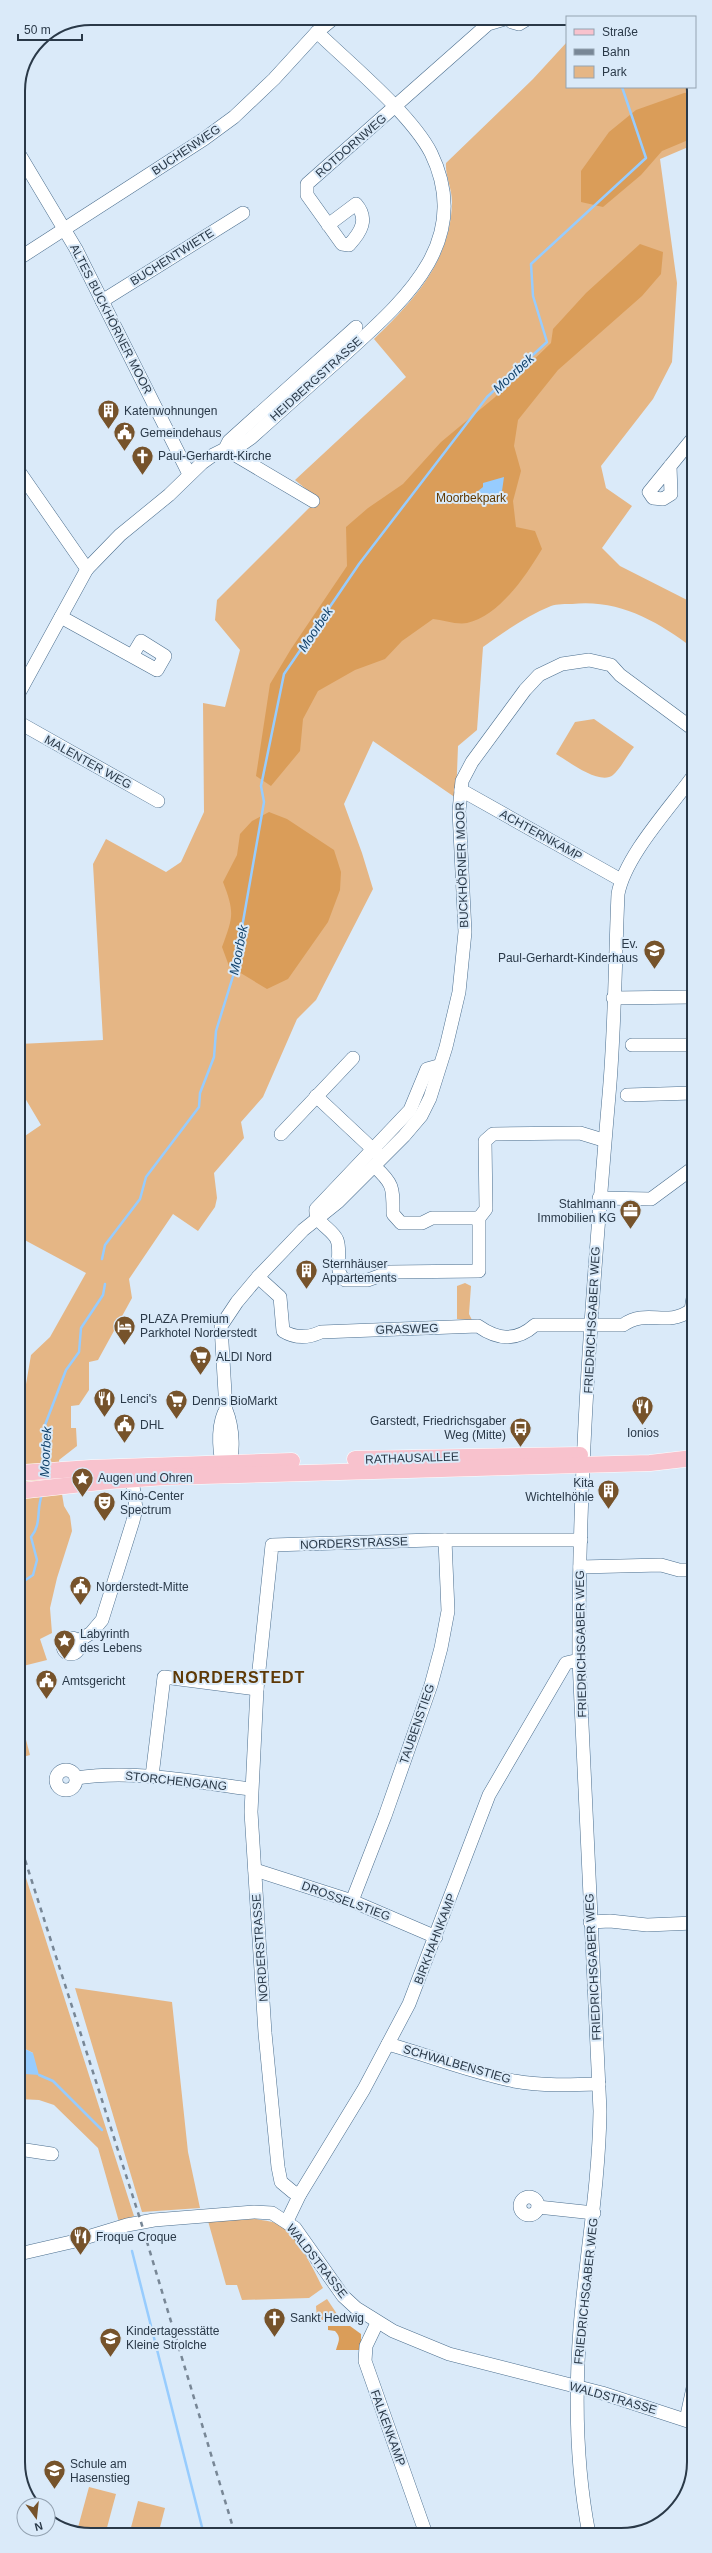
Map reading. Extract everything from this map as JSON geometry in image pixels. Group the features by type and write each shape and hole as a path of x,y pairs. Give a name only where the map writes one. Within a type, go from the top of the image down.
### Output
{"main road":[{"name":"RATHAUSALLEE","path":"584,1460 687,1449"},
{"name":"RATHAUSALLEE","path":"25,1473 63,1470 132,1473 226,1467 584,1460 650,1462 687,1459"},
{"name":"RATHAUSALLEE","path":"25,1491 64,1486 132,1473"}],"street":[{"name":"BUCHENWEG","path":"25,254 65,229 234,117 274,79 317,32 326,25"},
{"name":"ROTDORNWEG","path":"328,225 307,195 307,184 395,108 487,25"},
{"name":"HEIDBERGSTRASSE","path":"25,682 86,569 120,535 169,494 189,474 213,455 225,449 245,443 360,340 408,294 427,266 441,228 443,204 442,187 431,154 410,123 317,32"},
{"name":"ALTES BUCKHÖRNER MOOR","path":"25,163 65,229 189,474"},
{"name":"BUCHENTWIETE","path":"102,301 243,213"},
{"path":"313,501 225,449 228,440 356,327"},
{"path":"670,466 687,445"},
{"path":"25,480 86,569"},
{"path":"61,618 118,650 132,656"},
{"name":"BUCKHÖRNER MOOR","path":"318,1218 316,1212 318,1206 376,1157 404,1117 421,1104 446,1047 459,992 465,932 459,811 461,790 464,777 480,751 525,690 539,675 562,664 589,660 611,665 620,675 687,725"},
{"name":"MALENTER WEG","path":"25,726 158,800"},
{"name":"FRIEDRICHSGABER WEG","path":"588,2528 580,2452 578,2387 580,2329 594,2213 600,2143 599,2084 590,1922 579,1660 580,1567 591,1324 603,1140 609,1095 618,894 621,880 631,861 687,784"},
{"name":"ACHTERNKAMP","path":"461,790 621,880"},
{"path":"613,998 687,997"},
{"path":"632,1045 687,1044"},
{"path":"281,1134 353,1058"},
{"path":"627,1095 687,1093"},
{"path":"316,1096 376,1157 393,1186 393,1214 401,1223 422,1223 432,1218 479,1218"},
{"path":"226,1467 230,1420 226,1410 221,1326 237,1302 258,1277 304,1230 318,1218 337,1240 339,1271 344,1280 368,1280 390,1272 478,1271 479,1218 486,1209 485,1141 493,1134 580,1133 603,1140"},
{"path":"599,1198 651,1200 687,1173"},
{"name":"GRASWEG","path":"258,1277 280,1297 283,1331 291,1337 311,1336 321,1332 478,1326 493,1336 524,1335 535,1325 623,1325 634,1318 679,1318 687,1313"},
{"path":"78,1641 90,1633 102,1620 136,1509 132,1473"},
{"name":"NORDERSTRASSE","path":"300,2194 293,2192 281,2182 278,2167 265,2033 251,1789 257,1689 272,1545 445,1540 581,1540"},
{"name":"TAUBENSTIEG","path":"352,1901 385,1816 431,1685 441,1648 448,1611 445,1540"},
{"path":"580,1567 661,1565 680,1570 687,1570"},
{"name":"BIRKHAHNKAMP","path":"287,2221 300,2194 364,2089 409,2004 436,1937 489,1795 566,1664 579,1660"},
{"path":"152,1776 164,1677 257,1689"},
{"name":"STORCHENGANG","path":"76,1778 99,1775 152,1776 251,1789"},
{"name":"DROSSELSTIEG","path":"255,1870 352,1901 436,1937"},
{"path":"590,1922 610,1921 647,1925 687,1922"},
{"name":"SCHWALBENSTIEG","path":"388,2044 460,2068 515,2081 557,2085 599,2084"},
{"path":"25,2149 52,2154"},
{"path":"538,2207 594,2213"},
{"name":"WALDSTRASSE","path":"25,2253 71,2242 127,2225 154,2220 254,2212 272,2214 287,2221 303,2239 343,2296 377,2323 444,2352 628,2401 687,2421"},
{"name":"FALKENKAMP","path":"377,2323 366,2346 365,2361 424,2528"}],"green space":[{"name":"Moorbekpark","path":"566,43 566,88 687,88 687,148 660,159 677,283 672,362 653,399 601,466 606,488 632,506 602,548 620,566 687,600 687,644 666,629 637,614 606,605 589,603 551,606 524,619 507,630 483,647 477,730 458,746 456,798 373,741 344,804 362,853 373,889 316,1000 297,1019 263,1097 241,1122 244,1138 214,1173 217,1198 215,1207 198,1231 173,1214 129,1279 132,1298 98,1360 89,1362 89,1390 79,1405 71,1406 71,1428 76,1428 77,1446 59,1460 64,1506 70,1516 72,1531 57,1578 50,1608 52,1633 40,1639 47,1660 25,1666 25,1390 31,1355 50,1337 86,1273 25,1240 25,1136 41,1125 25,1098 25,1044 103,1040 93,864 106,839 166,872 181,862 204,812 203,703 225,707 240,650 215,620 217,600 318,499 295,480 406,377 374,339 403,309 428,278 445,243 450,223 452,202 446,163 533,79"},
{"path":"687,93 687,141 662,151 641,175 603,207 581,202 581,171 609,132 636,110"},
{"path":"640,244 663,252 661,274 642,296 558,370 518,420 514,446 521,471 513,501 516,527 535,531 542,549 528,571 501,604 479,619 467,623 454,623 433,619 402,641 385,659 355,670 318,691 303,719 300,751 271,786 256,776 270,684 291,649 347,566 346,527 368,508 403,484 441,442 494,398 551,343 553,329 586,293"},
{"path":"594,719 634,747 616,772 607,778 592,775 556,754 575,722"},
{"path":"269,812 287,819 334,850 341,872 340,890 328,922 288,979 267,989 229,966 222,947 231,915 231,908 223,882 237,855 240,834 252,821"},
{"path":"465,1283 471,1286 469,1314 472,1320 457,1319 457,1286"},
{"path":"25,1736 30,1755 25,1756"},
{"path":"25,1875 134,2216 119,2222 98,2148 54,2105 39,2100 25,2099 25,2074 33,2053 25,2049"},
{"path":"75,1988 172,2002 188,2152 200,2208 142,2212"},
{"path":"256,2219 277,2224 289,2232 306,2255 323,2288 309,2298 242,2300 237,2285 226,2285 208,2221"},
{"path":"327,2299 341,2320 317,2320 316,2306"},
{"path":"328,2326 350,2326 361,2334 361,2350 336,2350 339,2340 337,2333 335,2331 328,2330"},
{"path":"89,2487 116,2494 107,2528 78,2527"},
{"path":"138,2501 165,2508 160,2528 131,2528"}],"water":[{"path":"504,477 501,498 497,498 493,505 475,499 478,491 483,487 483,483"},
{"path":"25,2049 33,2053 39,2075 25,2074"}],"waterway":[{"name":"Moorbek","path":"102,1259 105,1245 140,1199 146,1177 199,1107 200,1093 214,1057 216,1031 234,973 264,802 261,786 284,674 359,564 487,397 547,342 533,296 531,264 646,158 622,88"},
{"name":"Moorbek","path":"45,1466 45,1425 66,1370 79,1352 81,1328 103,1295 105,1284"},
{"name":"Moorbek","path":"25,1580 33,1575 37,1560 31,1537 37,1527 39,1506 42,1495"},
{"path":"39,2075 53,2081 102,2130"},
{"path":"132,2251 202,2528"}],"railway":[{"path":"25,1860 141,2222 233,2528"}],"place":[{"name":"Katenwohnungen","path":"108,430"},
{"name":"Gemeindehaus","path":"125,452"},
{"name":"Paul-Gerhardt-Kirche","path":"142,476"},
{"name":"Ev. Paul-Gerhardt-Kinderhaus","path":"654,970"},
{"name":"Stahlmann Immobilien KG","path":"631,1230"},
{"name":"Sternhäuser Appartements","path":"306,1290"},
{"name":"PLAZA Premium Parkhotel Norderstedt","path":"124,1346"},
{"name":"ALDI Nord","path":"200,1376"},
{"name":"Lenci's","path":"105,1418"},
{"name":"Denns BioMarkt","path":"176,1420"},
{"name":"Ionios","path":"643,1426"},
{"name":"DHL","path":"124,1444"},
{"name":"Garstedt, Friedrichsgaber Weg (Mitte)","path":"521,1448"},
{"name":"Augen und Ohren","path":"82,1498"},
{"name":"Kita Wichtelhöhle","path":"609,1510"},
{"name":"Kino-Center Spectrum","path":"105,1522"},
{"name":"Norderstedt-Mitte","path":"80,1606"},
{"name":"Labyrinth des Lebens","path":"64,1660"},
{"name":"Amtsgericht","path":"46,1700"},
{"name":"Froque Croque","path":"80,2256"},
{"name":"Sankt Hedwig","path":"274,2338"},
{"name":"Kindertagesstätte Kleine Strolche","path":"110,2358"},
{"name":"Schule am Hasenstieg","path":"55,2490"}],"district":[{"name":"NORDERSTEDT","path":"239,1677"}]}
